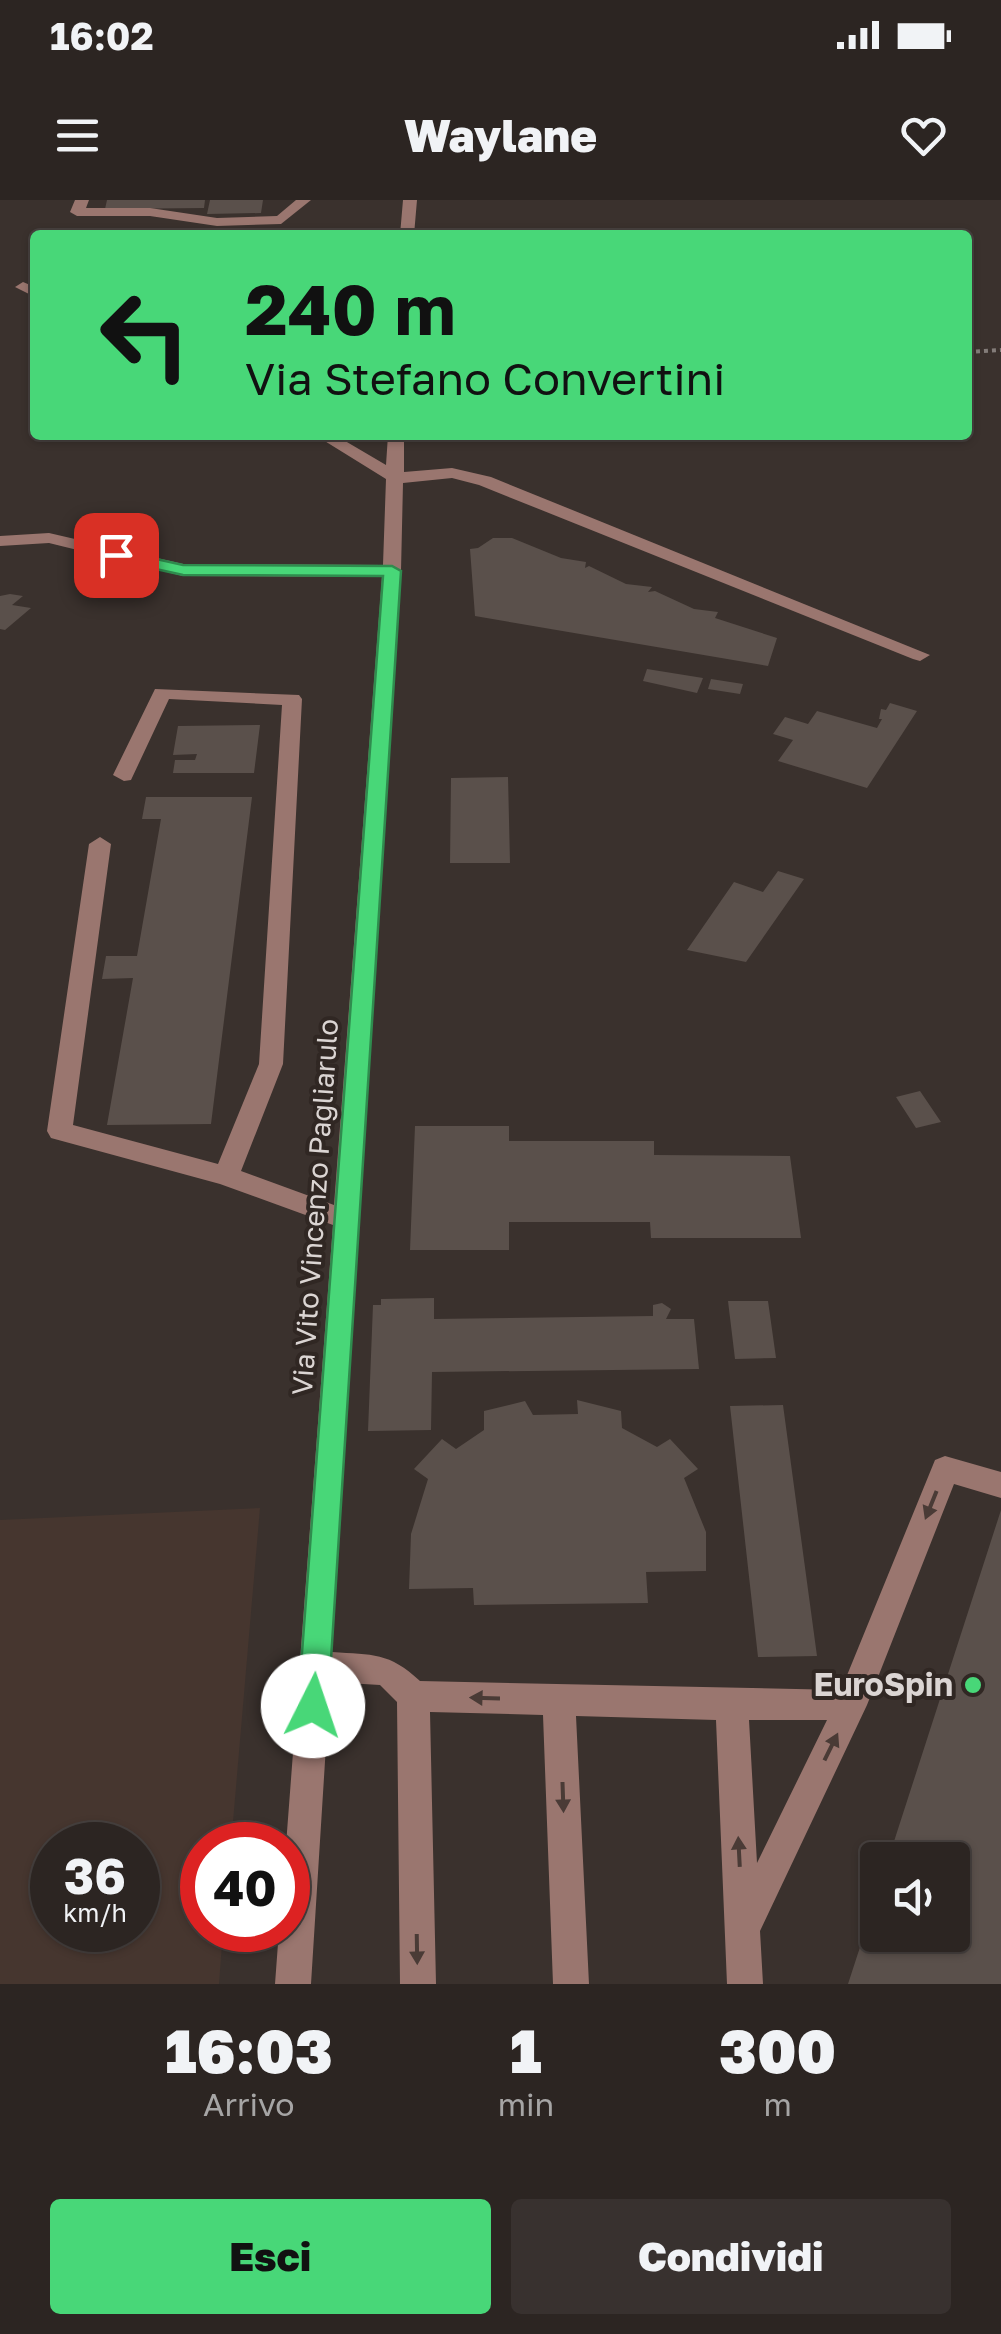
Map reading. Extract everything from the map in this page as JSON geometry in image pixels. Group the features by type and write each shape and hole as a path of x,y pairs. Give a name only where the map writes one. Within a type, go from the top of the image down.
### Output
{"street":[{"path":"82,200 77,212 150,212 217,222 282,220 304,200"},
{"path":"407,230 410,200"},
{"path":"331,440 396,478 452,473 485,481 920,655"},
{"name":"Via Vito Vincenzo Pagliarulo","path":"293,1984 392,571 396,440"},
{"path":"0,542 49,538 183,570 392,571"},
{"path":"124,775 162,693 292,699 271,1064 226,1176"},
{"path":"100,844 60,1130 226,1176 347,1220"},
{"path":"743,1929 851,1706 945,1468 1001,1484"},
{"path":"316,1666 388,1671 413,1696 851,1706"},
{"path":"413,1696 418,1984"},
{"path":"559,1700 570,1984"},
{"path":"732,1704 745,1984"}],"path":[{"path":"972,352 1001,350"}],"shaded area":[{"path":"260,1508 233,1822 180,1822 180,1952 221,1952 219,1984 0,1984 0,1520"}],"building":[{"path":"107,200 205,200 204,208 105,209"},
{"path":"210,200 263,200 261,213 207,214"},
{"path":"493,538 512,538 561,558 586,562 585,568 589,566 626,584 652,587 648,592 655,591 694,609 718,612 715,618 777,638 768,666 475,616 470,549"},
{"path":"0,596 23,596 12,605 31,608 5,630 0,629"},
{"path":"647,669 703,678 697,693 643,681"},
{"path":"711,679 743,684 740,694 708,689"},
{"path":"890,703 917,711 867,788 778,761 793,740 773,734 785,717 808,724 817,711 877,728 882,719 881,709 886,710"},
{"path":"260,725 254,773 173,773 175,760 195,760 197,754 173,755 178,726"},
{"path":"508,777 510,863 450,863 451,778"},
{"path":"146,797 252,797 211,1124 107,1125 133,978 102,979 106,956 137,956 161,819 142,819"},
{"path":"778,871 804,879 746,962 687,950 734,882 763,892"},
{"path":"920,1091 941,1122 916,1128 896,1097"},
{"path":"415,1126 509,1126 509,1141 654,1141 654,1155 790,1156 801,1238 651,1238 650,1222 509,1222 509,1250 410,1250"},
{"path":"434,1298 434,1319 653,1316 653,1305 662,1303 671,1309 666,1319 694,1319 699,1369 432,1372 431,1430 368,1431 373,1305 381,1305 381,1299"},
{"path":"728,1301 768,1301 776,1358 735,1359"},
{"path":"577,1400 621,1411 622,1428 657,1447 670,1439 698,1469 684,1478 706,1532 706,1571 646,1572 648,1603 474,1605 473,1588 409,1589 411,1534 428,1479 414,1469 442,1439 456,1449 484,1430 484,1411 525,1401 533,1415 578,1414"},
{"path":"783,1405 817,1656 758,1657 730,1406"},
{"name":"EuroSpin","path":"1001,1510 1001,1984 848,1984 860,1947 860,1952 970,1952 970,1842 894,1842"}],"place":[{"name":"EuroSpin","path":"973,1685"}],"route":[{"path":"116,555 150,566 183,570 392,571 313,1706"}]}
